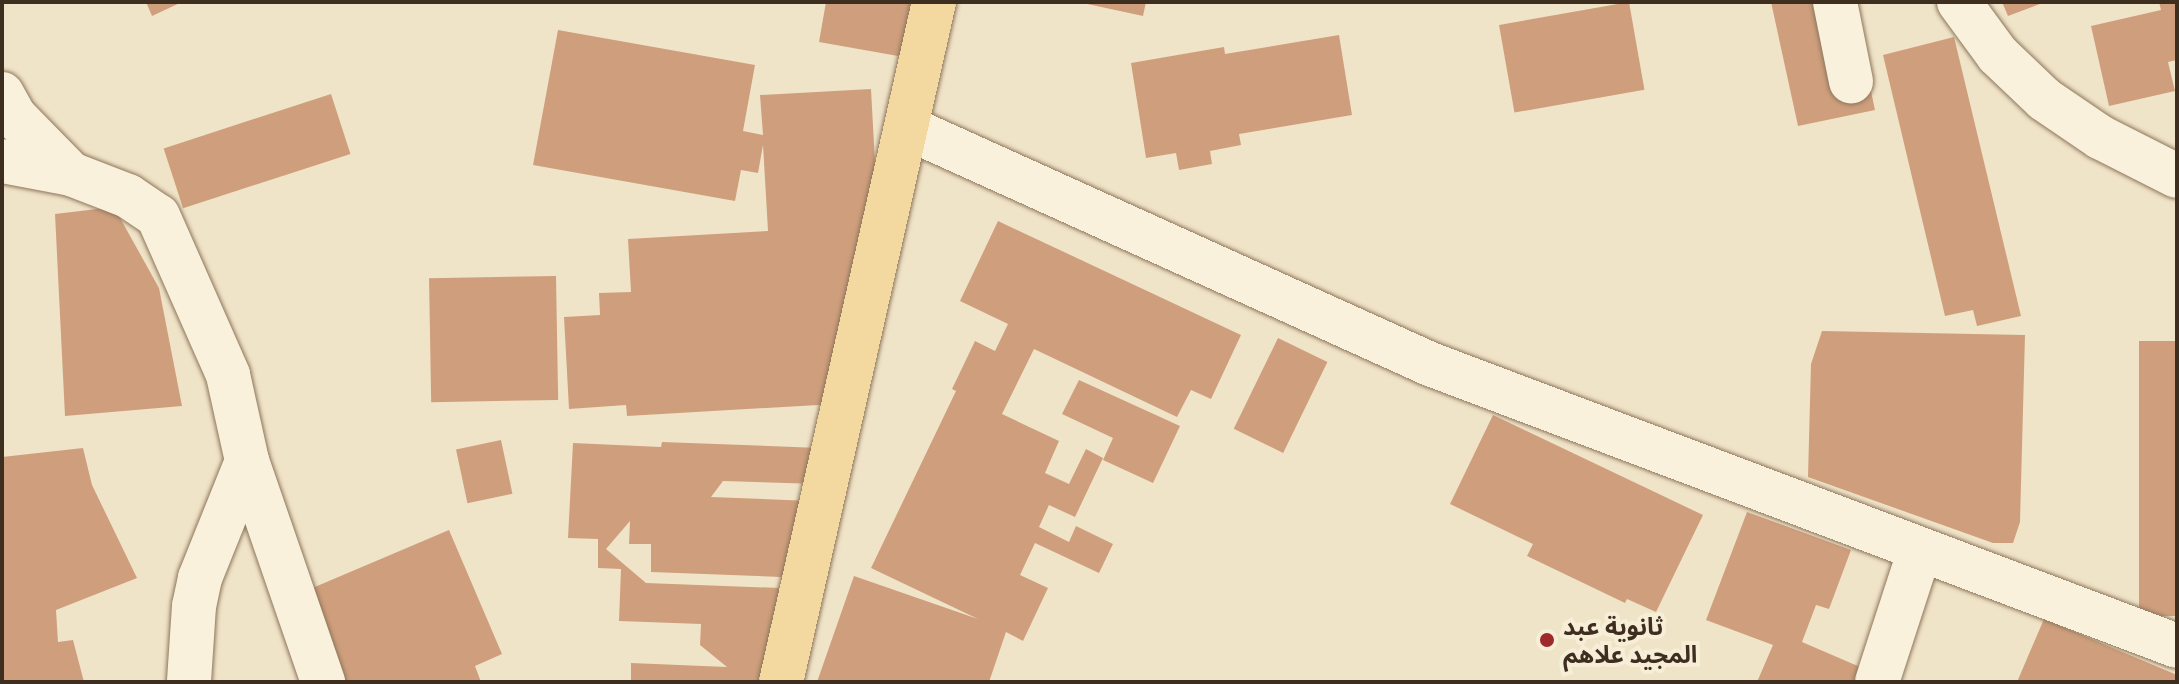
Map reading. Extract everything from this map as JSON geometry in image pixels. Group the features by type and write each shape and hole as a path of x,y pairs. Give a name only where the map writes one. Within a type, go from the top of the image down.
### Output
{"main road":[{"path":"781,682 934,2"}],"street":[{"path":"1835,2 1851,81"},
{"path":"1959,2 1998,55 2044,99 2100,137 2177,176"},
{"path":"2,94 15,117 71,174"},
{"path":"908,128 1430,364 2177,646"},
{"path":"2,161 71,174 128,196 158,216 166,227 228,375 247,461 323,682"},
{"path":"189,682 192,617 200,578 247,461"},
{"path":"1877,682 1920,550"}],"building":[{"path":"146,2 182,2 152,16"},
{"path":"826,2 899,2 924,7 915,59 819,42"},
{"path":"1078,2 1146,2 1143,16"},
{"path":"1629,2 1644,90 1514,113 1499,25"},
{"path":"1771,2 1852,2 1875,110 1798,126"},
{"path":"2002,2 2045,2 2008,16"},
{"path":"2159,2 2177,2 2177,60 2168,62 2175,91 2109,106 2091,26 2161,10"},
{"path":"558,30 755,65 743,131 763,135 760,95 871,89 882,291 853,403 627,416 626,405 569,409 564,317 600,315 599,293 631,292 628,239 768,231 763,145 758,173 741,170 735,201 533,165"},
{"path":"1339,35 1352,115 1239,134 1241,145 1210,151 1212,164 1179,170 1176,153 1146,158 1131,63 1224,47 1225,54"},
{"path":"1954,37 2021,316 1977,326 1973,310 1945,316 1883,55"},
{"path":"331,94 350,154 183,208 164,148"},
{"path":"114,207 159,288 182,406 65,416 55,214"},
{"path":"998,221 1241,335 1211,399 1191,390 1177,417 1034,349 1002,414 1059,441 1045,473 1069,484 1086,449 1103,458 1075,517 1049,505 1039,527 1069,542 1076,526 1113,544 1099,573 1035,543 1020,575 1048,588 1023,641 1006,632 989,682 817,682 854,576 978,619 871,568 956,391 952,389 975,341 995,351 1008,324 960,301"},
{"path":"556,276 558,400 431,402 429,278"},
{"path":"1822,331 2025,335 2020,522 2013,543 1993,543 1808,477 1811,364"},
{"path":"1278,338 1327,362 1283,453 1234,429"},
{"path":"2139,341 2177,341 2177,616 2139,616"},
{"path":"1079,380 1180,426 1153,483 1103,460 1113,438 1062,414"},
{"path":"1493,415 1703,515 1656,612 1627,599 1625,603 1527,556 1533,544 1450,504"},
{"path":"501,440 512,494 467,503 456,450"},
{"path":"662,442 820,448 818,484 723,481 711,497 811,501 807,578 651,572 651,544 629,544 630,521 606,549 646,583 780,588 776,682 631,682 631,663 727,667 700,645 701,624 619,621 621,569 598,568 598,539 568,538 573,443 661,447"},
{"path":"83,448 92,485 137,578 56,610 58,642 73,640 84,682 2,682 2,457"},
{"path":"1747,512 1851,550 1829,609 1816,605 1802,642 1895,682 1757,682 1773,645 1706,620"},
{"path":"449,530 502,654 475,666 481,682 341,682 303,592"},
{"path":"2044,619 2177,675 2177,682 2017,682"}],"place":[{"name":"ثانوية عبد المجيد علاهم","path":"1547,640"}]}
